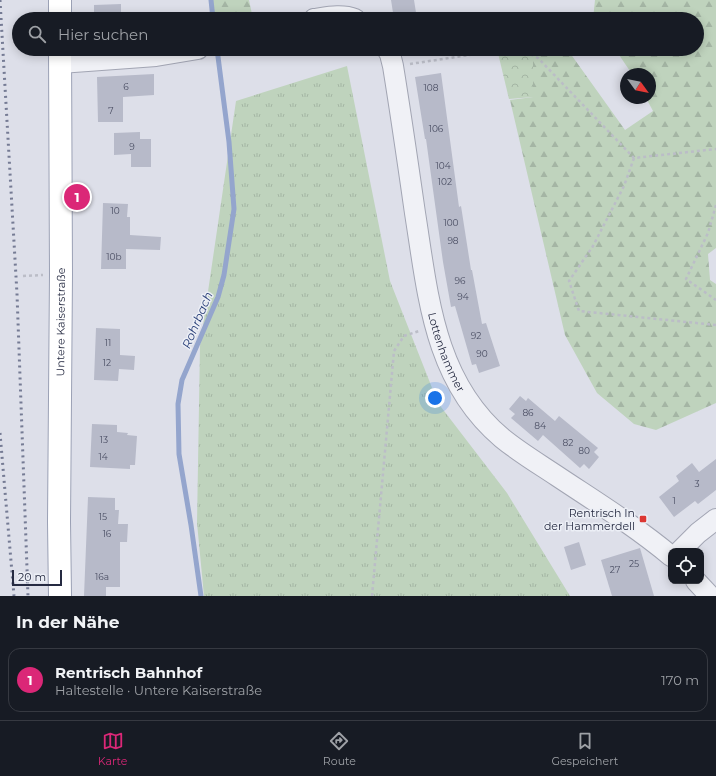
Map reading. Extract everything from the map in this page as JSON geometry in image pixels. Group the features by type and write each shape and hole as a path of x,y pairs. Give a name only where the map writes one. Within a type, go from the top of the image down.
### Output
{"main road":[{"path":"60,0 60,12"},
{"name":"Untere Kaiserstraße","path":"60,56 60,596"}],"street":[{"path":"60,56 156,56"},
{"name":"Lottenhammer","path":"390,58 434,325 442,351 460,388 482,418 502,438 645,535 668,554"},
{"path":"683,548 698,533 716,519"},
{"path":"699,584 710,596"}],"path":[{"path":"390,58 418,56"},
{"path":"534,56 538,58 634,158"},
{"path":"634,158 716,149"},
{"path":"634,158 624,186 596,240 569,281 579,311 716,325"},
{"path":"716,205 708,233 686,279 716,300"},
{"path":"372,596 394,351 404,336 434,325"}],"green space":[{"path":"212,0 249,0 252,12 211,12"},
{"path":"595,0 716,0 716,248 708,254 710,280 716,284 716,403 656,430 634,424 597,393 565,335 510,100 533,97 533,56 572,56 625,130 653,111 649,104 656,104 656,68 628,68 620,56 704,56 704,12 594,12"},
{"path":"499,56 533,56 533,97 509,99"},
{"path":"347,66 390,281 438,403 507,493 570,596 204,596 197,523 200,346 236,101"}],"building":[{"path":"391,0 414,0 416,12 393,12"},
{"path":"121,4 121,12 94,12 94,5"},
{"path":"441,73 459,207 461,206 471,270 482,324 486,323 500,366 479,373 476,364 472,365 455,306 451,307 443,262 426,139 415,77"},
{"path":"154,74 154,95 123,97 123,122 98,122 97,77"},
{"path":"140,132 140,139 151,139 151,167 131,167 131,154 114,155 114,133"},
{"path":"103,203 128,204 127,217 130,217 130,235 161,237 160,250 126,249 126,269 101,269"},
{"path":"96,328 120,329 120,355 135,356 134,370 119,369 118,381 94,380"},
{"path":"520,396 526,401 528,398 555,421 559,416 598,448 594,452 599,457 589,469 584,464 580,468 543,435 538,441 511,418 515,414 509,409"},
{"path":"92,424 117,425 117,432 137,436 135,465 130,465 130,469 90,467"},
{"path":"716,459 716,490 698,504 695,501 674,517 659,497 679,481 676,476 692,463 699,472"},
{"path":"88,497 115,498 115,510 119,510 118,524 128,524 127,542 120,542 120,587 106,587 106,596 84,596"},
{"path":"579,542 586,565 571,570 564,547"},
{"path":"640,548 654,596 612,596 601,560"}],"waterway":[{"name":"Rohrbach","path":"211,0 212,12"},
{"name":"Rohrbach","path":"201,596 179,454 178,404 182,380 218,297 224,275 234,209 229,142 218,56"}],"railway":[{"path":"0,0 17,294 28,596"},
{"path":"0,433 14,596"}],"place":[{"name":"Rentrisch Bahnhof","path":"77,197"},
{"name":"Rentrisch In der Hammerdell","path":"643,519"}]}
